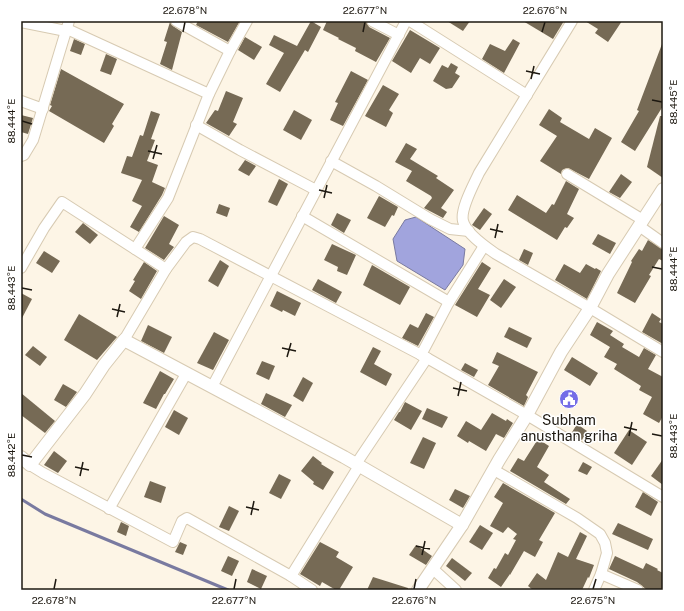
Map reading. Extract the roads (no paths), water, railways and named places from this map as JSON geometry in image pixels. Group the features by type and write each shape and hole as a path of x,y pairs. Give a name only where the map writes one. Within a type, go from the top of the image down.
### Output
{"street":[{"path":"176,21 230,51"},
{"path":"135,248 168,198 209,94 230,51 248,21"},
{"path":"372,21 398,35"},
{"path":"212,387 406,21"},
{"path":"410,21 527,95"},
{"path":"572,21 479,173 464,208 463,220 469,231 484,246 496,254 663,352"},
{"path":"21,22 67,27 209,94"},
{"path":"21,156 33,140 67,27"},
{"path":"21,101 43,109"},
{"path":"196,125 316,190"},
{"path":"331,161 430,219 450,229 469,231"},
{"path":"567,174 641,223 663,243"},
{"path":"418,590 462,525 527,415 561,352 590,308 608,274 663,189"},
{"path":"21,268 44,228 62,202 166,269"},
{"path":"302,216 449,302"},
{"path":"312,590 291,576 187,518 182,521 172,542 43,473 25,461 85,394 104,365 124,340 166,269 186,242 193,237 200,239 271,275 424,356 527,415 663,497"},
{"path":"291,576 424,356 449,302 484,246"},
{"path":"124,340 357,465 462,525"},
{"path":"109,508 186,374"},
{"path":"494,470 577,518 600,534 605,543 606,553 601,574 594,590"},
{"path":"433,569 456,590"},
{"path":"601,574 638,590"}],"water":[{"path":"416,217 465,249 463,265 445,290 397,261 393,239 405,220"}],"waterway":[{"path":"21,499 45,514 228,590"}],"place":[{"name":"Subham anusthan griha","path":"569,399"}]}
